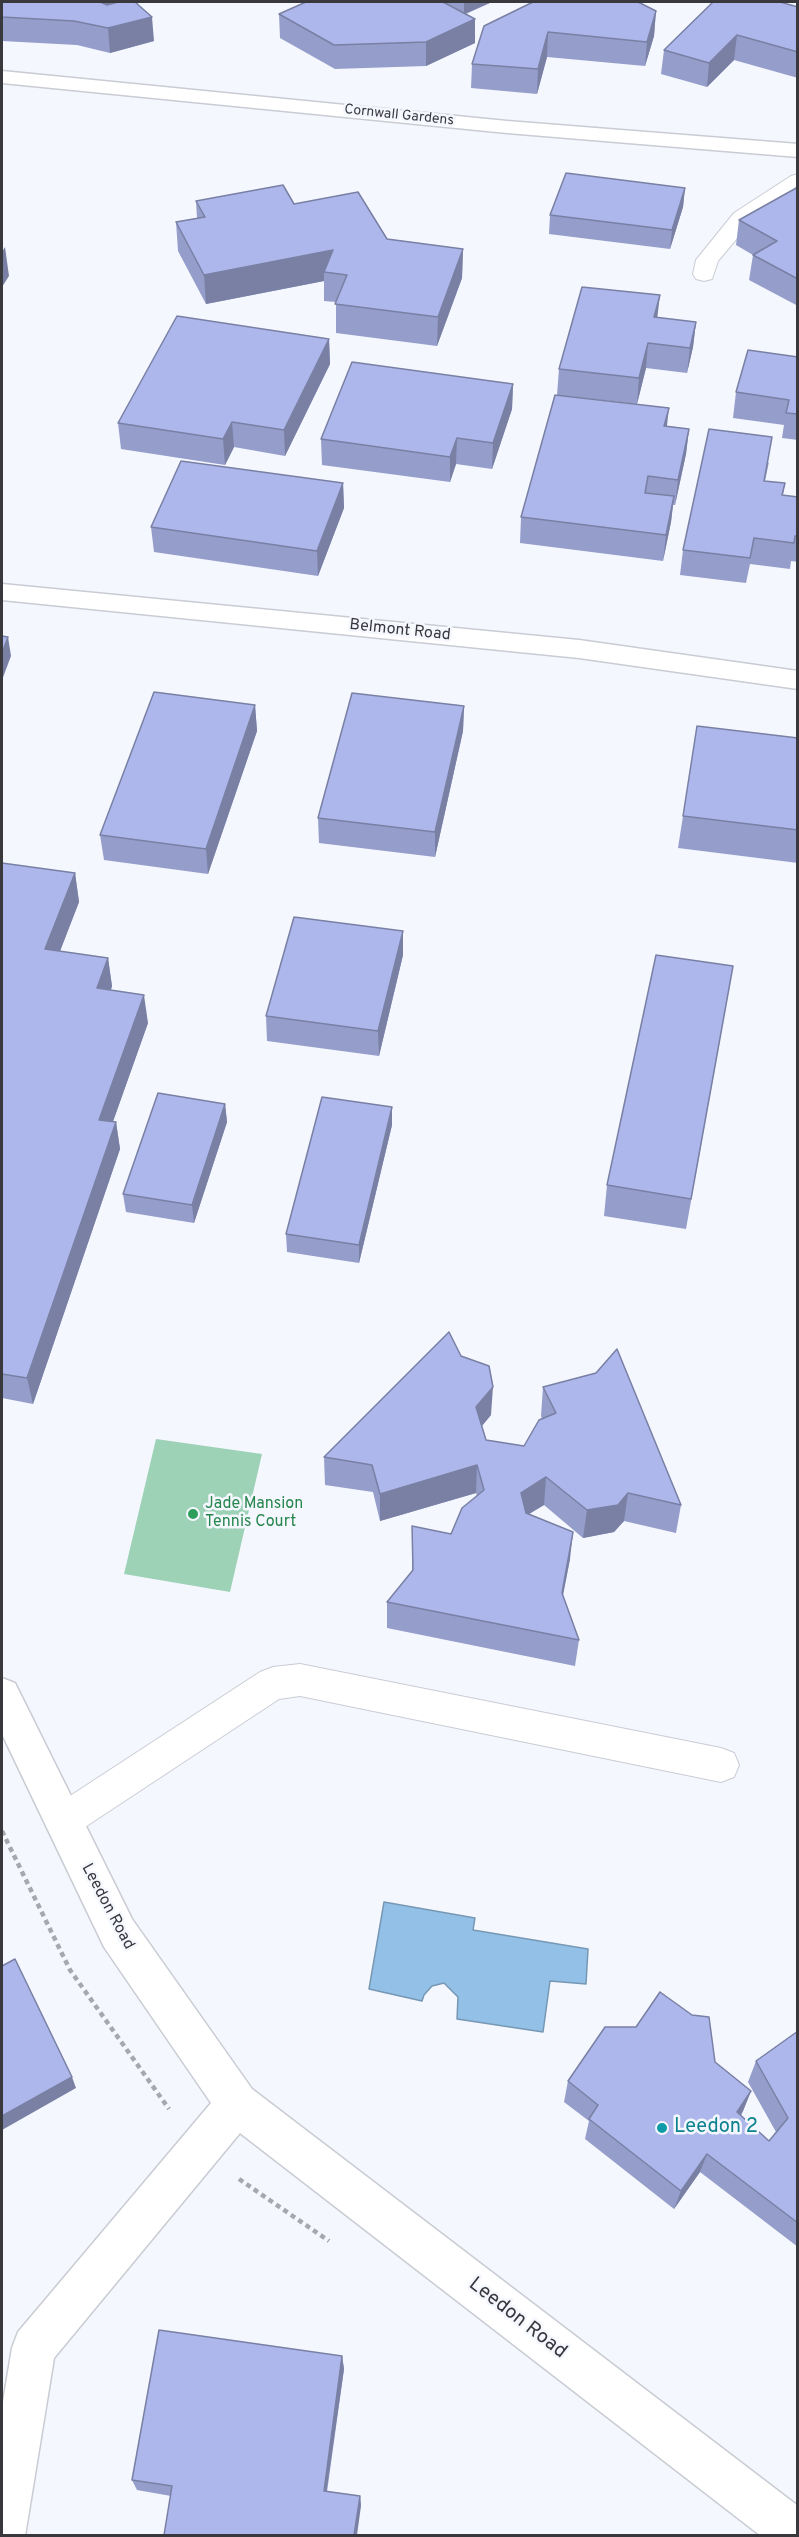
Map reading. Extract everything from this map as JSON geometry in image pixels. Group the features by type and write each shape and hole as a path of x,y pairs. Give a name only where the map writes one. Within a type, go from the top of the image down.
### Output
{"street":[{"name":"Cornwall Gardens","path":"2,77 507,127 798,151"},
{"name":"Belmont Road","path":"2,592 579,649 798,680"},
{"name":"Leedon Road","path":"2,1695 118,1933 237,2104 798,2535"},
{"path":"2,2535 34,2348 237,2104"}],"lane":[{"path":"704,274 707,260 742,218 798,180"},
{"path":"63,1821 273,1683 300,1680 721,1765"}],"green space":[{"name":"Jade Mansion Tennis Court","path":"156,1439 262,1454 230,1592 124,1574"}],"water":[{"path":"384,1902 475,1918 473,1930 588,1949 586,1984 550,1981 543,2032 457,2019 458,1997 444,1983 432,1986 422,2001 369,1989"}],"building":[{"path":"2,2 100,2 107,5 118,2 135,2 152,17 108,28 74,21 2,17"},
{"path":"306,2 443,2 475,19 426,42 334,45 279,14"},
{"path":"533,2 638,2 656,11 647,42 548,32 538,69 472,64 484,26"},
{"path":"713,2 780,2 798,7 798,52 737,35 709,63 664,50"},
{"path":"566,173 685,188 672,230 550,215"},
{"path":"283,185 294,204 358,192 387,239 463,249 438,317 335,304 347,275 324,272 333,250 204,275 176,222 205,217 196,201"},
{"path":"798,187 798,279 753,255 777,241 739,220"},
{"path":"582,287 660,295 654,317 696,322 690,348 648,343 639,378 559,369"},
{"path":"177,316 329,339 284,430 232,422 223,439 118,423"},
{"path":"748,350 798,357 798,414 786,413 789,400 736,392"},
{"path":"352,362 513,384 493,443 457,438 450,457 321,439"},
{"path":"555,395 669,408 664,426 689,429 678,480 648,476 645,493 674,496 666,535 521,517"},
{"path":"709,429 772,437 764,481 785,483 782,495 798,497 798,536 795,536 794,543 754,538 750,558 683,550"},
{"path":"181,461 343,483 317,551 151,527"},
{"path":"2,636 8,637 2,653"},
{"path":"154,692 255,705 206,849 100,835"},
{"path":"352,693 464,706 435,832 318,818"},
{"path":"697,726 798,738 798,830 683,816"},
{"path":"2,863 75,873 45,949 108,958 97,988 144,995 99,1120 116,1122 27,1378 2,1374"},
{"path":"294,917 403,931 378,1031 266,1016"},
{"path":"656,955 733,966 691,1199 607,1185"},
{"path":"158,1093 225,1104 192,1205 123,1194"},
{"path":"322,1097 392,1107 359,1245 286,1234"},
{"path":"449,1332 461,1356 489,1366 493,1387 476,1407 486,1440 524,1446 539,1420 556,1413 543,1387 596,1373 617,1349 681,1505 628,1493 618,1505 587,1510 546,1477 521,1493 526,1513 573,1532 562,1593 579,1640 387,1602 413,1570 412,1526 451,1534 462,1508 484,1490 477,1465 380,1494 372,1465 324,1457"},
{"path":"15,1959 72,2077 2,2116 2,1966"},
{"name":"Leedon 2","path":"660,1992 692,2015 709,2017 715,2062 751,2091 737,2112 769,2141 788,2118 756,2061 798,2031 798,2223 707,2154 681,2191 589,2119 598,2105 568,2081 605,2027 636,2027"},
{"path":"159,2330 342,2356 324,2491 360,2496 354,2535 164,2535 172,2486 132,2480"}],"place":[{"name":"Jade Mansion Tennis Court","path":"193,1514"},
{"name":"Leedon 2","path":"662,2128"}]}
